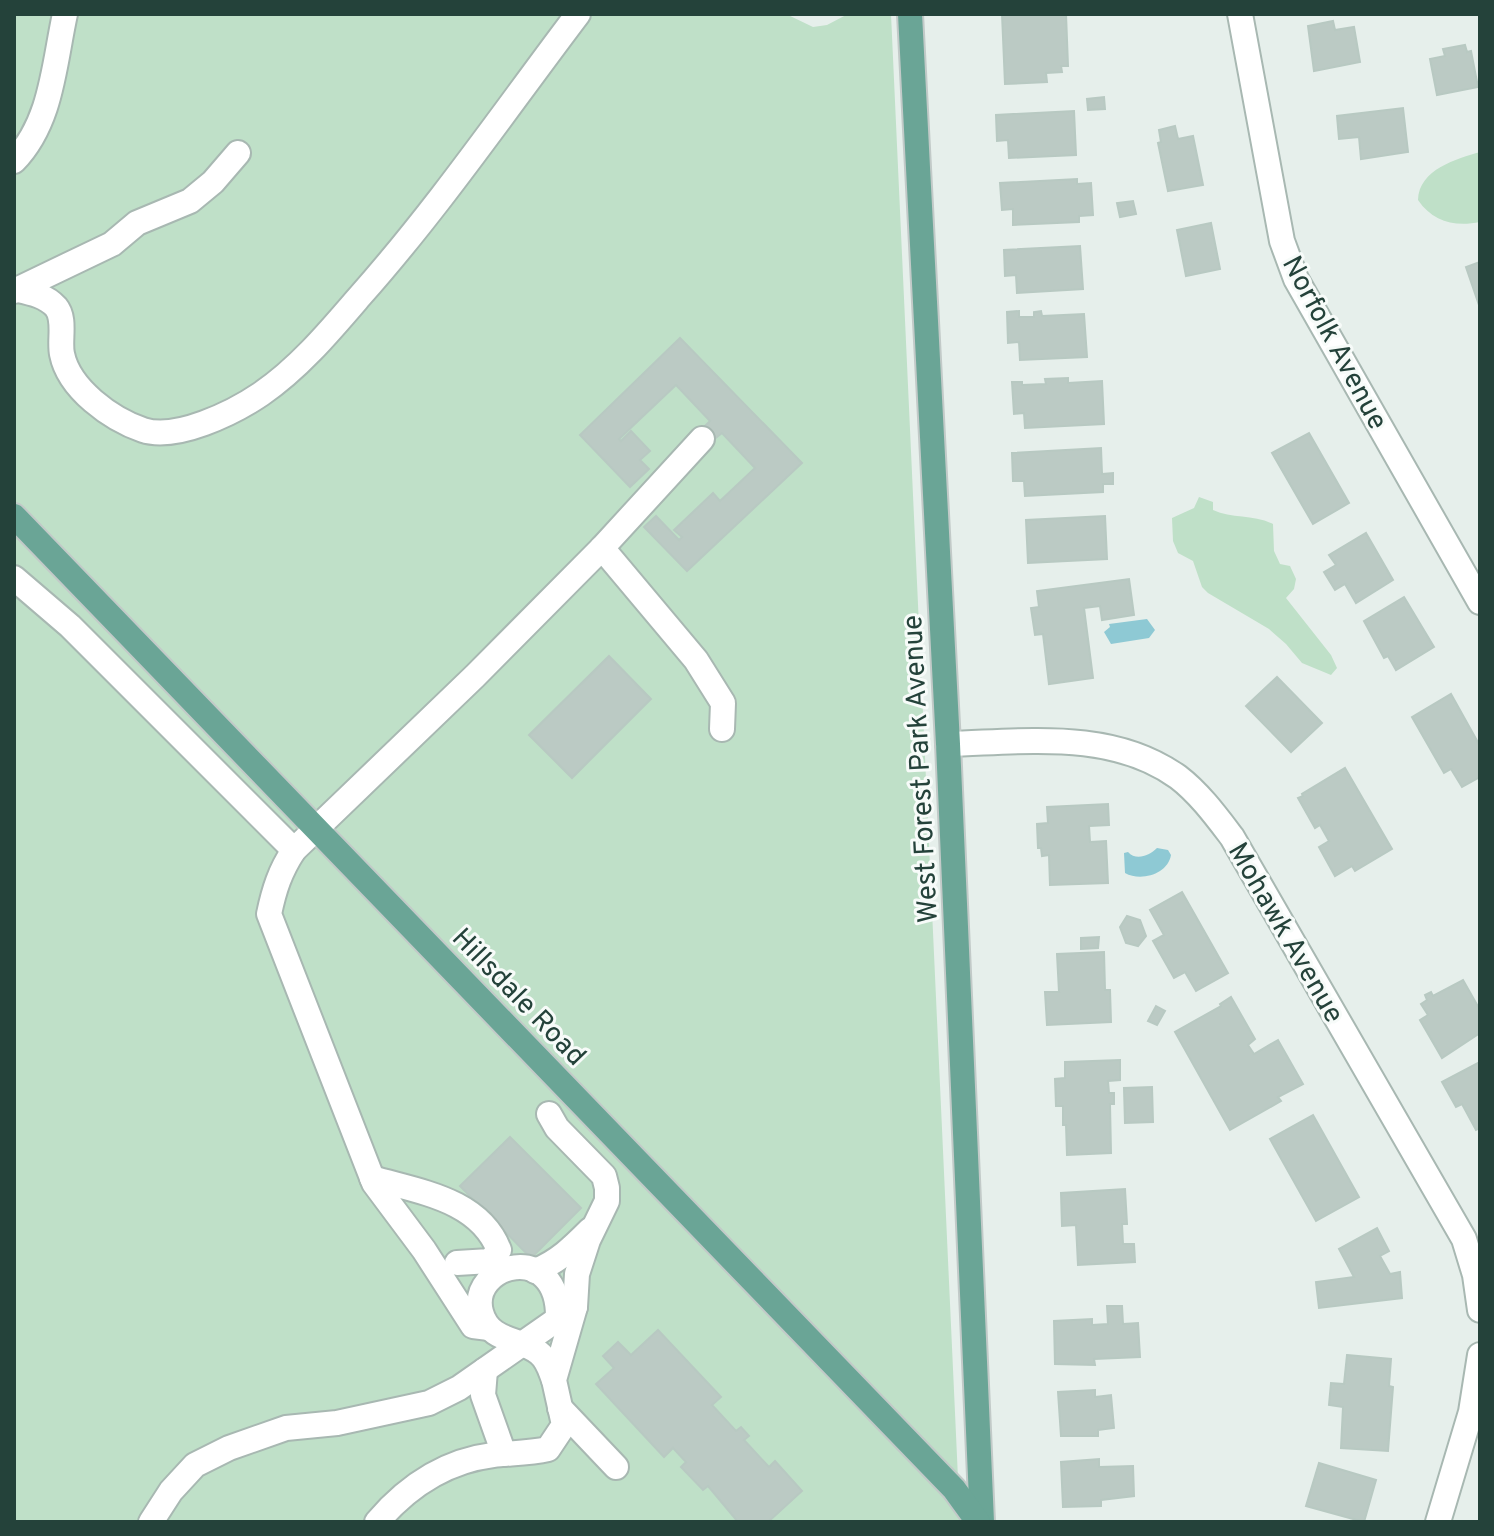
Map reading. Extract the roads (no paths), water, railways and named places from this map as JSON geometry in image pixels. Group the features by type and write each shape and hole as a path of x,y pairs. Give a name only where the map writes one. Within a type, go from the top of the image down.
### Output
{"main road":[{"name":"West Forest Park Avenue","path":"910,14 948,744 980,1522"},
{"name":"Hillsdale Road","path":"14,516 954,1489 980,1522"}],"street":[{"path":"14,161 32,138 49,97 65,14"},
{"path":"16,291 40,296 55,307 60,314 62,356 68,367 87,397 121,421 164,433 188,429 230,412 261,394 303,359 372,283 413,236 578,14"},
{"name":"Norfolk Avenue","path":"1240,14 1282,241 1296,279 1480,602"},
{"path":"16,291 112,244 137,223 190,201 213,182 238,153"},
{"path":"377,1522 398,1497 431,1476 454,1465 504,1454 548,1449 564,1425 547,1362 540,1354 489,1328 473,1326 372,1178 269,914 280,871 294,850 475,676 602,548 702,439"},
{"path":"602,548 696,660 723,703 722,729"},
{"path":"14,578 70,626 294,850"},
{"name":"Mohawk Avenue","path":"948,744 1074,741 1109,746 1142,758 1177,777 1206,803 1232,837 1457,1226 1478,1274 1480,1310"},
{"path":"549,1114 557,1128 604,1176 607,1201 588,1240 577,1274 554,1380"},
{"path":"372,1178 462,1206 483,1225 494,1237 499,1250 490,1261 457,1263"},
{"path":"535,1271 551,1265 597,1223"},
{"path":"489,1328 481,1312 481,1299 491,1277 507,1268 529,1268 552,1283 567,1313"},
{"path":"151,1522 171,1491 195,1465 229,1448 286,1428 337,1423 429,1403 459,1388 567,1313"},
{"path":"1438,1522 1471,1412 1480,1355"},
{"path":"485,1370 485,1403 504,1454"},
{"path":"560,1408 616,1467"}],"water":[{"path":"1147,619 1155,630 1149,638 1111,644 1104,632 1110,627 1109,624"},
{"path":"1157,848 1168,850 1171,855 1165,867 1146,876 1125,873 1124,853 1142,856"}]}
